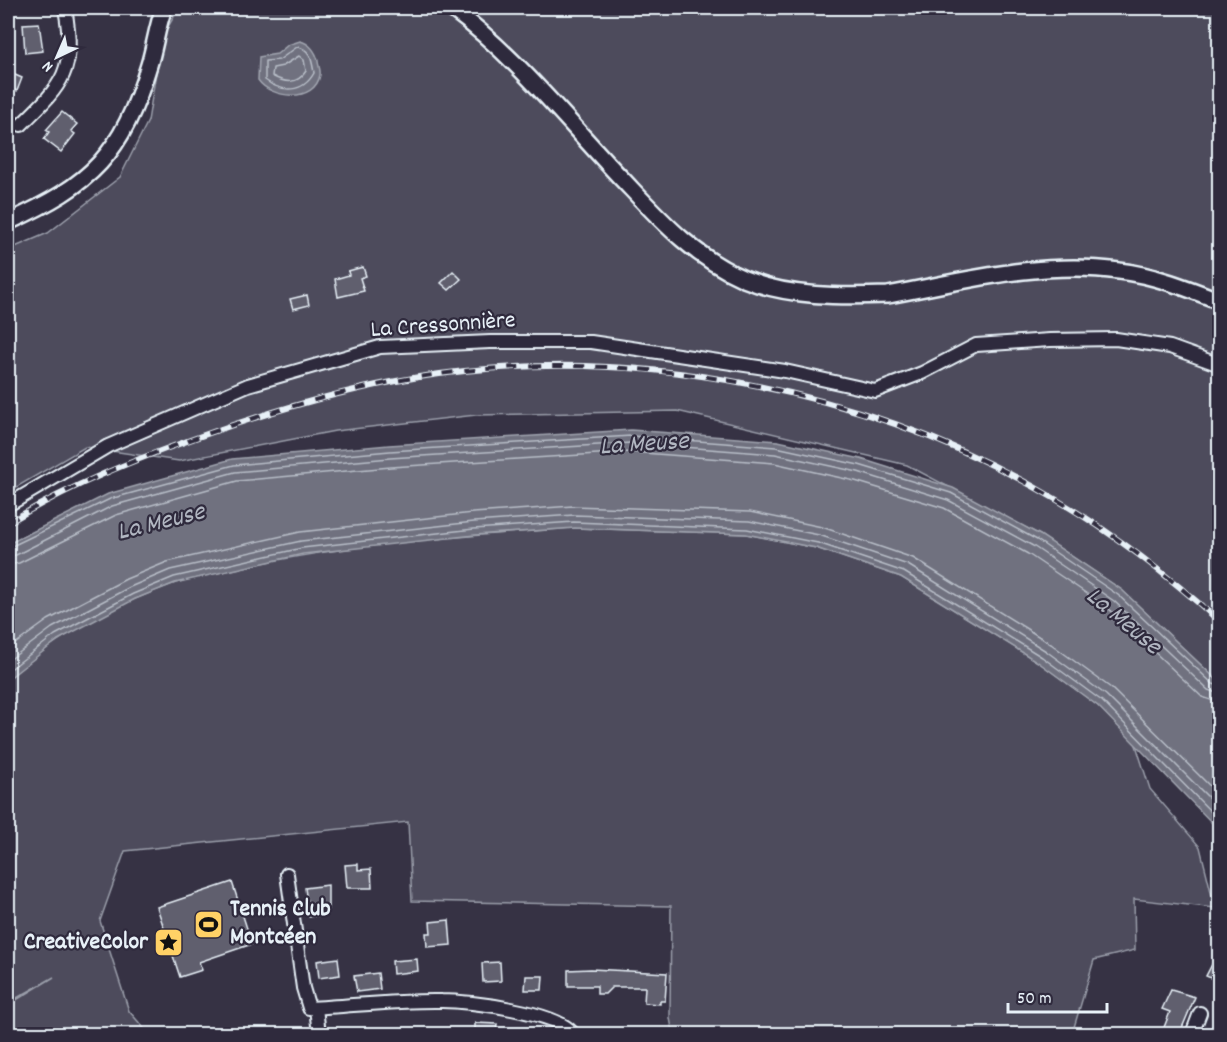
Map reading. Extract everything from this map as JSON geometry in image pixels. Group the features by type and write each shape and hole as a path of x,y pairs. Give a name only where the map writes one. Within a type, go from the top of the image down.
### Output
{"street":[{"path":"21,124 57,89 67,67 65,8"},
{"path":"8,222 64,194 105,159 120,139 132,117 164,8"},
{"path":"451,8 486,36 667,227 704,258 746,279 790,291 864,296 888,295 1033,269 1090,268 1152,278 1220,301"},
{"name":"La Cressonnière","path":"8,505 108,446 248,385 380,347 490,342 591,342 785,371 875,391 922,373 976,345 1050,339 1116,339 1160,345 1220,365"},
{"path":"287,874 303,988 309,1008 444,1001 530,1013 569,1028 573,1035"},
{"path":"316,1008 319,1035"},
{"path":"1192,1035 1200,1013"}],"shaded area":[{"path":"179,8 1219,8 1219,682 1122,590 1040,535 907,465 677,411 476,415 335,431 179,461 85,447 8,492 8,250 48,233 120,177 148,121 162,37"},
{"path":"575,528 746,534 816,548 901,577 1038,662 1098,706 1135,742 1150,789 1200,847 1215,908 1134,899 1135,950 1094,960 1072,1034 673,1034 670,1018 671,906 412,901 408,822 125,851 100,921 129,1011 149,1034 8,1034 8,1005 54,977 8,1003 8,679 45,649 107,612 151,592 190,579 285,559 367,546"}],"water":[{"path":"300,41 309,46 317,57 320,73 316,84 302,94 292,95 272,91 264,86 258,80 259,57 277,54 288,45"},
{"name":"La Meuse","path":"631,430 778,441 861,459 953,488 1040,535 1122,590 1219,682 1219,830 1098,706 1038,662 901,577 816,548 746,534 575,528 475,535 303,554 175,583 135,599 58,640 8,679 8,544 108,494 232,459 389,445"}],"building":[{"path":"39,23 43,51 25,53 23,24"},
{"path":"8,72 22,78 17,91 8,87"},
{"path":"62,112 77,124 71,131 75,134 61,152 44,139 49,132 46,130"},
{"path":"363,267 366,276 360,278 364,291 338,297 335,279 349,275 348,271"},
{"path":"453,271 461,279 449,290 441,283"},
{"path":"307,295 309,305 293,309 290,299"},
{"path":"358,864 358,870 371,869 372,888 347,888 345,865"},
{"path":"232,882 252,944 199,962 202,970 180,977 157,907"},
{"path":"328,885 328,914 309,917 305,888"},
{"path":"449,920 451,945 427,947 426,933 431,933 430,922"},
{"path":"1220,949 1220,982 1206,976"},
{"path":"338,958 340,975 319,978 317,961"},
{"path":"417,959 418,971 393,974 392,961"},
{"path":"500,962 501,981 483,982 482,963"},
{"path":"568,970 667,973 665,1001 660,1001 660,1004 644,1003 645,987 612,987 605,994 597,994 597,986 568,986"},
{"path":"378,973 380,989 357,992 354,976"},
{"path":"526,976 543,976 542,990 525,990"},
{"path":"1171,990 1195,997 1179,1035 1161,1035 1170,1012 1162,1009"},
{"path":"475,1023 497,1024 496,1035 475,1035"}],"railway":[{"path":"8,523 79,485 153,454 257,417 365,388 419,377 501,368 584,366 666,372 749,384 830,403 909,429 985,461 1057,500 1100,527 1162,572 1220,622"}],"place":[{"name":"Tennis Club Montcéen","path":"209,924"},
{"name":"CreativeColor","path":"169,943"}]}
